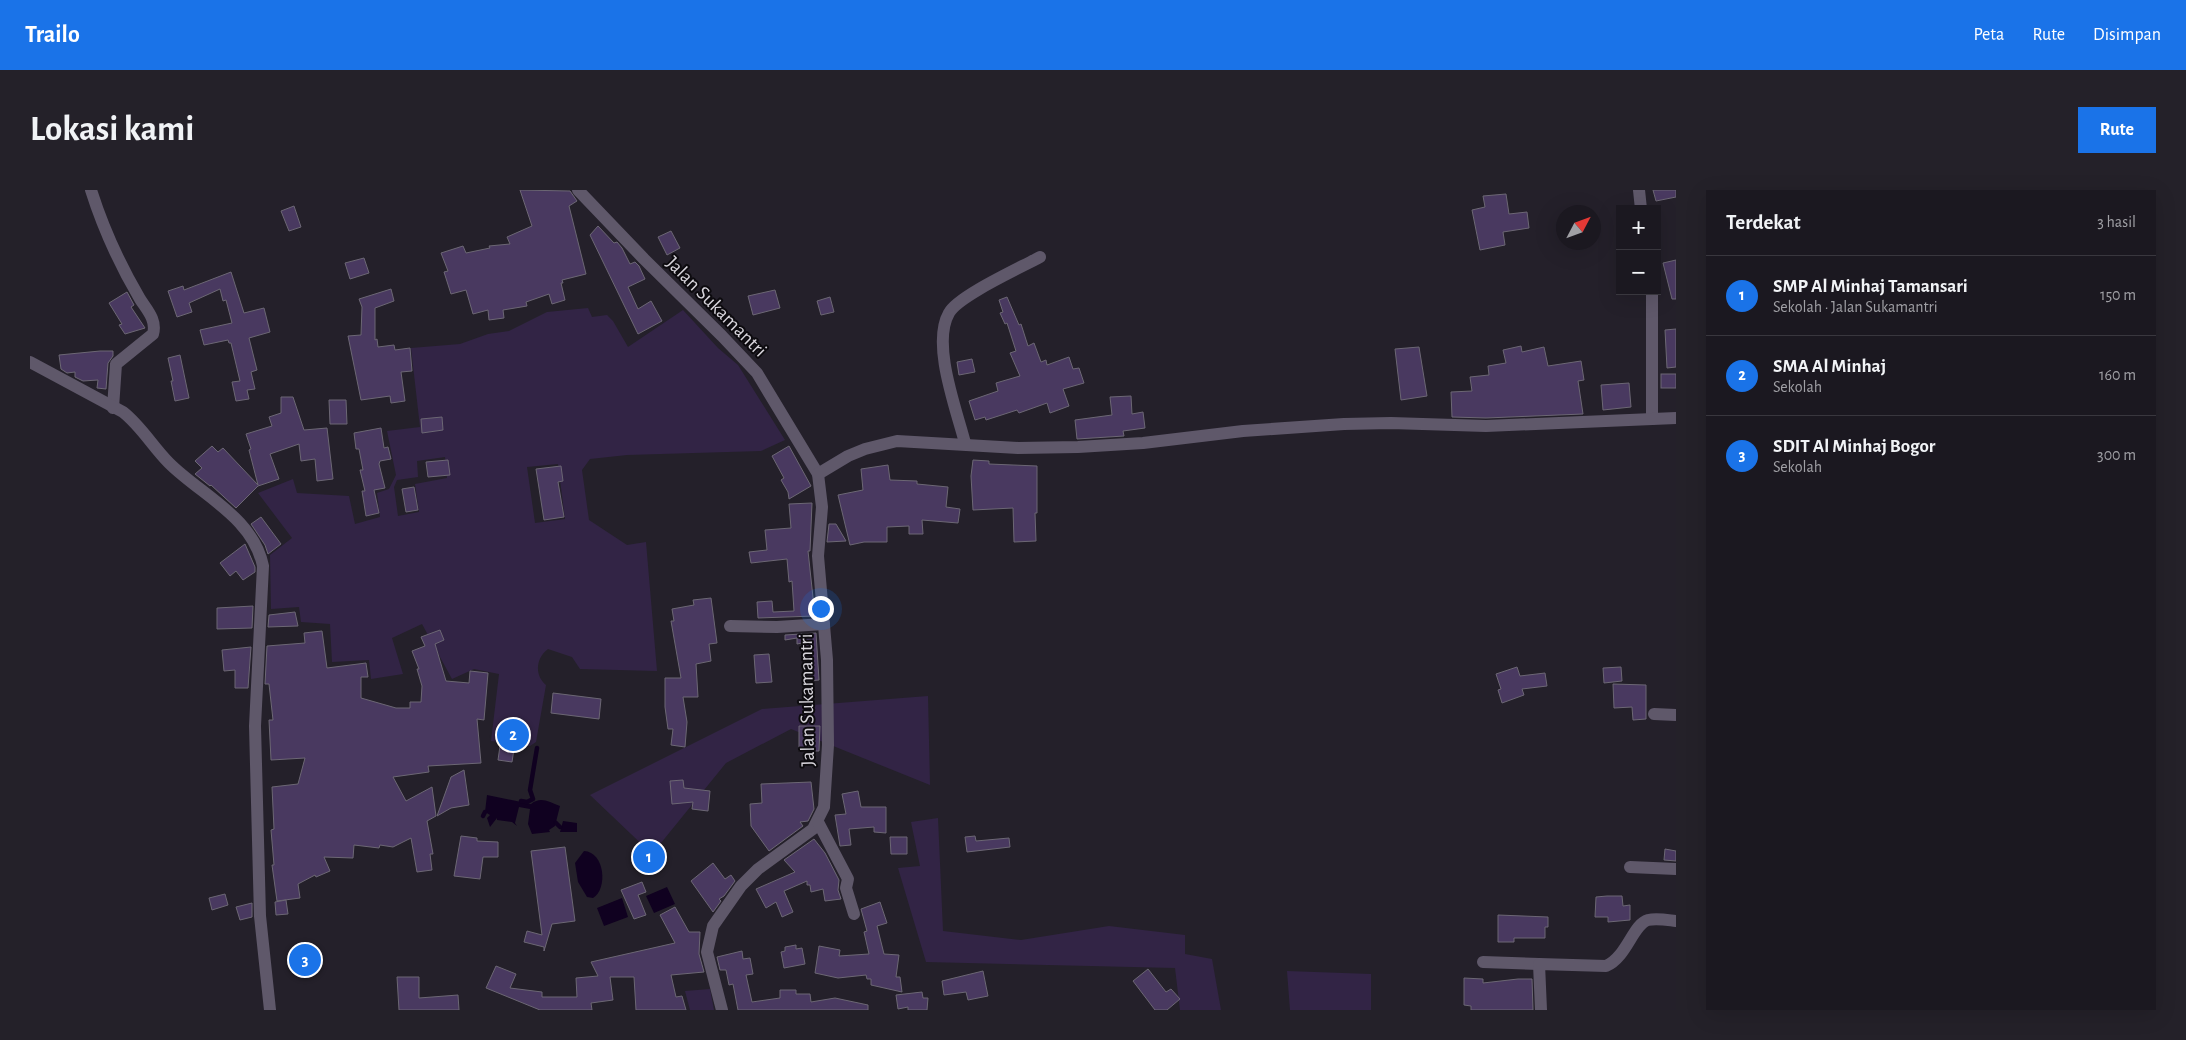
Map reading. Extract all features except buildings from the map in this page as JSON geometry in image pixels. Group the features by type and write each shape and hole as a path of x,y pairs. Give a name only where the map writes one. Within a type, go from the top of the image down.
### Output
{"street":[{"path":"91,190 124,272 154,322 153,334 116,364 113,408"},
{"name":"Jalan Sukamantri","path":"578,190 757,373 818,474 822,507 818,556 827,660 828,745 824,807 818,822 803,838 758,869 746,880 713,926 707,952 722,1010"},
{"path":"1639,190 1641,205"},
{"path":"966,444 943,358 942,342 949,313 965,299 1040,257"},
{"path":"1652,295 1652,419"},
{"path":"30,362 132,420 169,463 234,517 246,530 260,554 263,566 255,726 260,916 270,1010"},
{"path":"818,474 848,456 888,442 897,441 1018,448 1078,447 1143,443 1243,431 1344,424 1391,422 1486,426 1676,418"},
{"path":"730,626 777,628 824,624"},
{"path":"1654,714 1676,715"},
{"path":"818,822 848,879 846,888 854,914"},
{"path":"1630,867 1676,869"},
{"path":"1483,962 1606,966 1616,961 1622,954 1641,923 1652,919 1676,921"},
{"path":"1539,964 1541,1010"}],"shaded area":[{"path":"588,308 592,317 607,315 613,321 628,347 683,310 718,348 738,365 785,440 761,451 627,455 590,459 582,470 589,520 627,545 646,542 657,671 580,669 572,657 548,649 541,657 538,667 542,681 546,685 536,742 530,746 491,741 499,674 474,669 452,679 422,624 392,638 403,674 371,679 369,660 332,662 330,624 301,622 299,607 271,609 270,555 292,538 258,493 293,479 297,493 349,496 355,524 380,517 377,493 389,489 396,475 387,431 420,427 411,348 460,344 488,334 509,331 547,312","holes":["445,457 447,478 415,484 419,512 398,516 394,487 397,480 418,477 417,461","558,464 565,519 535,523 527,467"]},
{"path":"928,696 930,785 791,729 726,763 652,854 590,795 762,709"},
{"path":"487,795 531,804 542,800 560,806 555,826 549,830 550,832 532,834 528,824 530,809 519,807 515,823 517,826 512,822 497,820 497,818 490,827 487,818 490,815 485,812"},
{"path":"938,818 943,931 1021,940 1109,926 1185,935 1185,954 1212,959 1221,1010 1180,1010 1175,968 926,962 898,868 920,866 911,822"},
{"path":"563,821 577,823 577,832 560,832"},
{"path":"584,851 591,853 596,858 602,872 601,887 593,898 587,897 578,882 575,863"},
{"path":"667,887 675,904 654,913 646,896"},
{"path":"622,898 628,917 604,926 597,908"},
{"path":"1287,971 1371,974 1371,1010 1290,1010"},
{"path":"710,989 714,1010 690,1010 685,991"}],"waterway":[{"path":"521,801 527,802 533,799 530,790 537,748"},
{"path":"483,816 485,812"},
{"path":"556,823 560,827"}],"place":[{"name":"SMA Al Minhaj","path":"513,735"},
{"name":"SMP Al Minhaj Tamansari","path":"649,857"},
{"name":"SDIT Al Minhaj Bogor","path":"305,960"}]}
